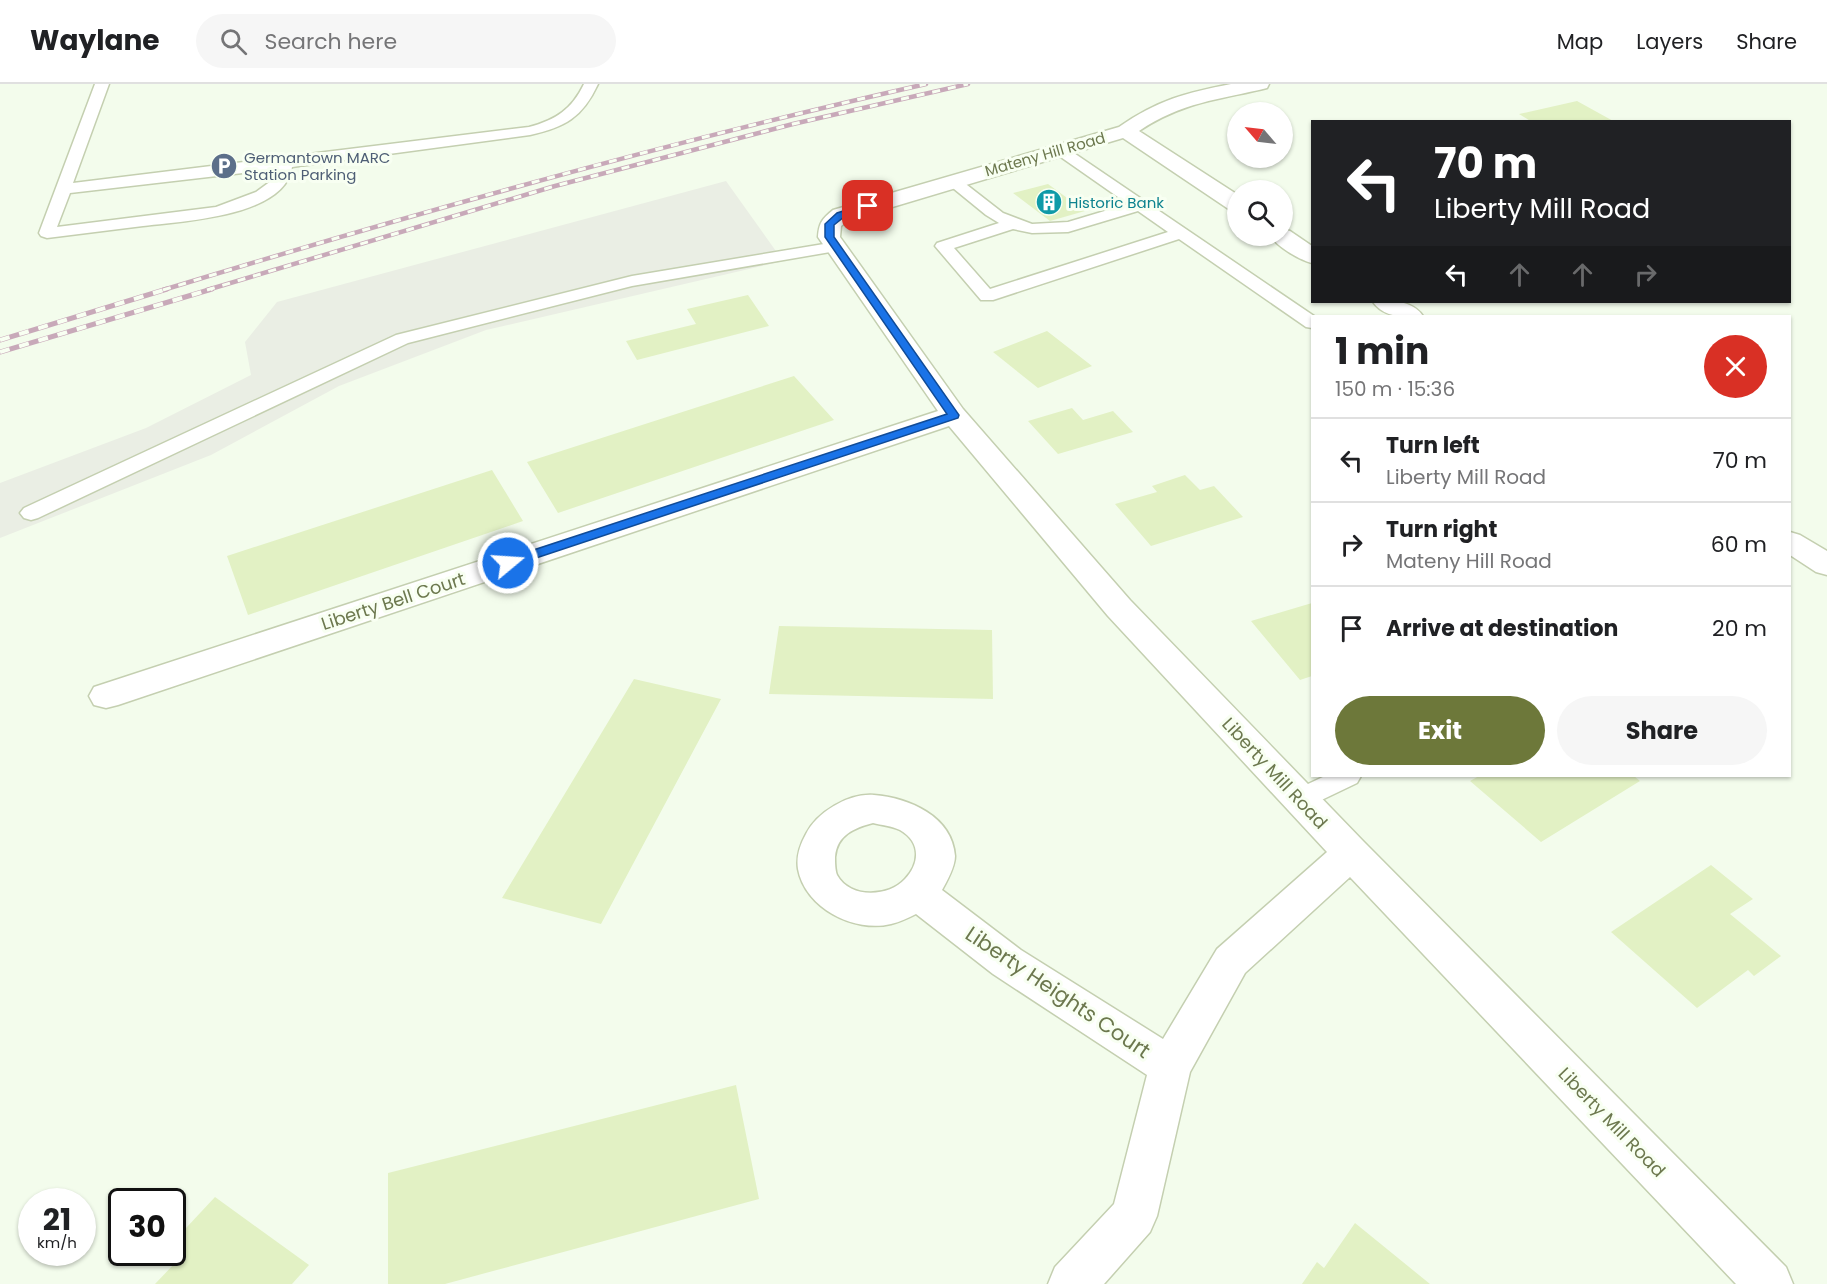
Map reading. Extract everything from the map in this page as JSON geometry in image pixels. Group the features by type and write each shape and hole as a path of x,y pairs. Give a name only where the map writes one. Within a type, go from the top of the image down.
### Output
{"street":[{"name":"Mateny Hill Road","path":"833,236 841,215 1126,131 1154,112 1194,97 1260,84"},
{"path":"1126,131 1227,199"},
{"name":"Liberty Mill Road","path":"833,236 954,415 1119,608 1351,853 1769,1284"},
{"path":"1293,243 1311,255"},
{"path":"1388,303 1409,315"},
{"name":"Liberty Bell Court","path":"106,696 954,415"},
{"path":"1791,543 1827,565"},
{"path":"1072,1284 1134,1216 1170,1067 1230,961 1351,853"},
{"name":"Liberty Heights Court","path":"919,894 1007,962 1170,1067"}],"lane":[{"path":"102,84 47,233 218,212 240,205 266,192 282,177 285,163"},
{"path":"63,189 530,131 555,125 575,113 586,99 591,84"},
{"path":"1060,150 1311,322"},
{"path":"953,181 997,216 1013,224 1035,230 1059,229 1140,205"},
{"path":"1013,224 943,246 987,296 1180,232"},
{"path":"31,513 402,339 633,281 833,236"},
{"path":"1300,799 1346,777"}],"shaded area":[{"path":"726,181 783,261 486,330 339,386 211,455 0,538 0,483 146,428 251,375 245,342 277,302"}],"building":[{"path":"1577,101 1611,120 1529,120 1519,114"},
{"name":"Historic Bank","path":"1048,184 1085,211 1050,221 1013,193"},
{"path":"748,295 769,326 637,360 626,341 696,324 687,309"},
{"path":"1047,331 1092,366 1038,388 993,352"},
{"path":"794,376 834,420 558,513 527,462"},
{"path":"1072,408 1083,420 1113,411 1133,432 1058,454 1028,421"},
{"path":"492,470 523,521 248,615 227,556"},
{"path":"1185,475 1200,490 1214,486 1243,517 1151,546 1115,504 1157,492 1152,486"},
{"path":"1311,603 1311,676 1300,680 1251,621"},
{"path":"779,626 992,630 993,699 769,694"},
{"path":"634,679 721,699 601,924 502,898"},
{"path":"1477,777 1635,777 1640,781 1541,842 1470,781"},
{"path":"1711,865 1753,899 1730,914 1781,956 1754,976 1748,970 1697,1008 1611,932"},
{"path":"736,1085 759,1199 445,1284 388,1284 388,1173"},
{"path":"215,1197 309,1265 292,1284 155,1284 172,1266 186,1266 186,1228"},
{"path":"1355,1223 1430,1284 1302,1284 1317,1262 1324,1268"}],"railway":[{"path":"163,290 352,233 638,154 926,84"},
{"path":"207,290 555,186 793,124 968,84"},
{"path":"0,340 167,289"},
{"path":"0,352 212,289"}],"place":[{"name":"Germantown MARC Station Parking","path":"224,166"},
{"name":"Historic Bank","path":"1049,202"}],"route":[{"path":"508,563 954,415 829,237 830,224 841,215 868,206"}]}
